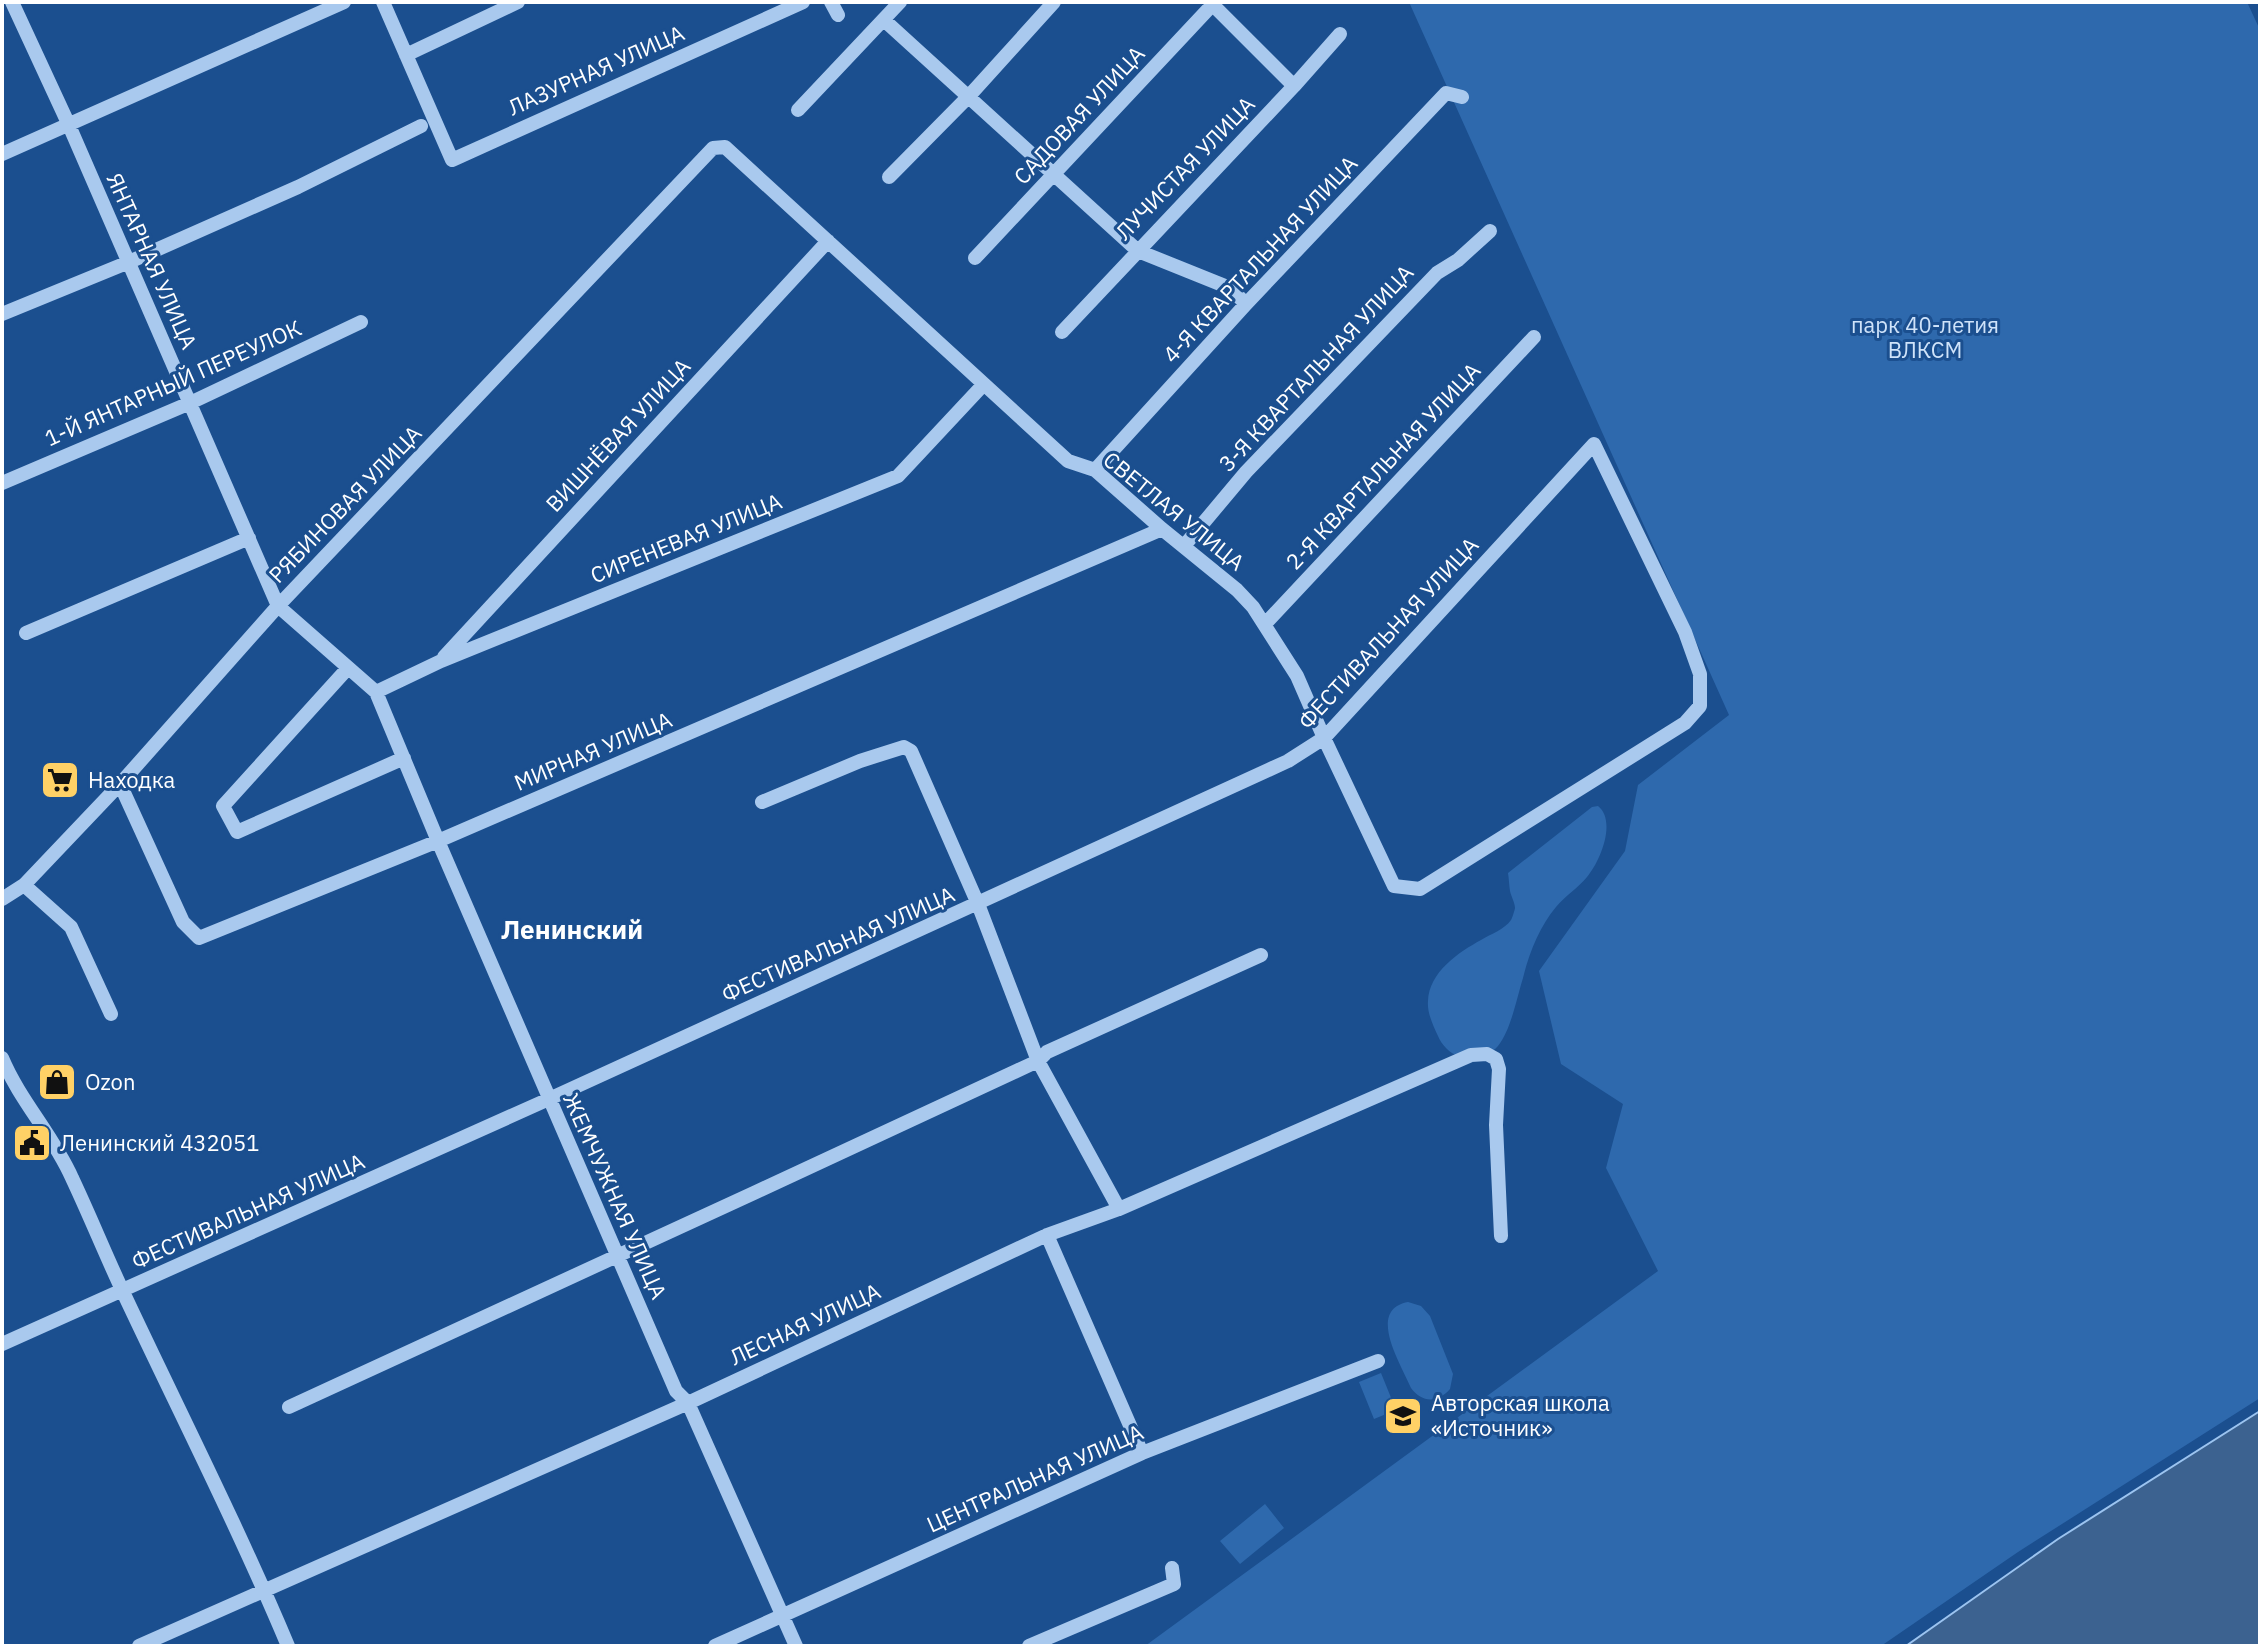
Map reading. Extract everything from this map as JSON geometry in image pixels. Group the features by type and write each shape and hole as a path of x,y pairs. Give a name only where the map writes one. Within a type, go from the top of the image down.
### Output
{"street":[{"name":"ЯНТАРНАЯ УЛИЦА","path":"12,2 68,123 278,606"},
{"path":"2,154 344,2"},
{"path":"383,2 406,55 518,2"},
{"name":"ЛАЗУРНАЯ УЛИЦА","path":"406,55 452,160 803,2"},
{"path":"798,110 900,2"},
{"path":"889,177 969,96 1054,2"},
{"path":"1212,3 1294,86"},
{"name":"САДОВАЯ УЛИЦА","path":"975,258 1212,3"},
{"path":"884,20 1138,251 1230,288 1246,304"},
{"name":"ЛУЧИСТАЯ УЛИЦА","path":"1062,332 1340,34"},
{"name":"4-Я КВАРТАЛЬНАЯ УЛИЦА","path":"1095,470 1246,304 1446,93 1462,97"},
{"path":"2,314 298,187 421,126"},
{"name":"СВЕТЛАЯ УЛИЦА","path":"725,147 1068,461 1095,470 1253,607 1297,676 1394,886"},
{"name":"РЯБИНОВАЯ УЛИЦА","path":"2,899 24,885 120,784 278,606 713,148 725,147"},
{"name":"3-Я КВАРТАЛЬНАЯ УЛИЦА","path":"1184,546 1246,472 1437,273 1458,260 1490,231"},
{"name":"ВИШНЁВАЯ УЛИЦА","path":"441,661 828,241"},
{"name":"1-Й ЯНТАРНЫЙ ПЕРЕУЛОК","path":"2,483 190,403 361,322"},
{"name":"2-Я КВАРТАЛЬНАЯ УЛИЦА","path":"1265,624 1534,337"},
{"name":"СИРЕНЕВАЯ УЛИЦА","path":"376,692 441,661 898,476 984,384"},
{"name":"ФЕСТИВАЛЬНАЯ УЛИЦА","path":"2,1344 549,1099 1288,761 1324,738 1594,444 1685,632 1700,674 1700,706 1685,723 1420,889 1394,886"},
{"name":"МИРНАЯ УЛИЦА","path":"120,784 183,922 199,938 438,841 1162,529"},
{"path":"26,633 249,538"},
{"path":"278,606 376,692"},
{"path":"348,668 223,806 237,832 404,758"},
{"name":"ЖЕМЧУЖНАЯ УЛИЦА","path":"376,692 676,1391 688,1403 796,1646"},
{"path":"762,802 860,761 904,747 911,751 978,904 1038,1061 1119,1209"},
{"path":"24,885 71,927 111,1014"},
{"path":"289,1407 747,1197 1038,1061 1047,1052 1261,955"},
{"name":"ЛЕСНАЯ УЛИЦА","path":"139,1646 688,1403 1047,1235 1119,1209 1471,1055 1487,1054 1498,1062 1496,1125 1501,1236"},
{"path":"2,1058 12,1082 58,1150 265,1590 288,1646"},
{"path":"1047,1235 1142,1453"},
{"name":"ЦЕНТРАЛЬНАЯ УЛИЦА","path":"715,1646 1142,1453 1378,1361"},
{"path":"1029,1646 1174,1584 1172,1568"}],"green space":[{"name":"парк 40-летия ВЛКСМ","path":"1409,2 2247,2 2260,30 2260,1398 2018,1552 1881,1646 1145,1646 1658,1271 1606,1168 1623,1104 1561,1064 1539,971 1625,851 1638,785 1729,715"},
{"path":"1598,806 1604,813 1606,831 1597,862 1587,877 1550,914 1540,931 1503,1039 1495,1049 1485,1054 1464,1057 1452,1053 1439,1039 1429,1014 1430,991 1439,972 1455,957 1502,929 1511,920 1515,908 1508,873 1592,807"},
{"path":"1408,1302 1421,1306 1430,1316 1453,1374 1450,1389 1435,1399 1425,1399 1411,1388 1390,1339 1389,1315 1396,1307"},
{"path":"1381,1373 1396,1410 1374,1419 1359,1382"},
{"path":"1265,1504 1284,1528 1240,1564 1220,1541"}],"shaded area":[{"path":"2260,1411 2260,1646 1906,1646 2058,1539"}],"place":[{"name":"Находка","path":"60,780"},
{"name":"Ozon","path":"57,1082"},
{"name":"Ленинский 432051","path":"32,1143"},
{"name":"Авторская школа «Источник»","path":"1403,1416"}],"district":[{"name":"Ленинский","path":"572,930"}]}
